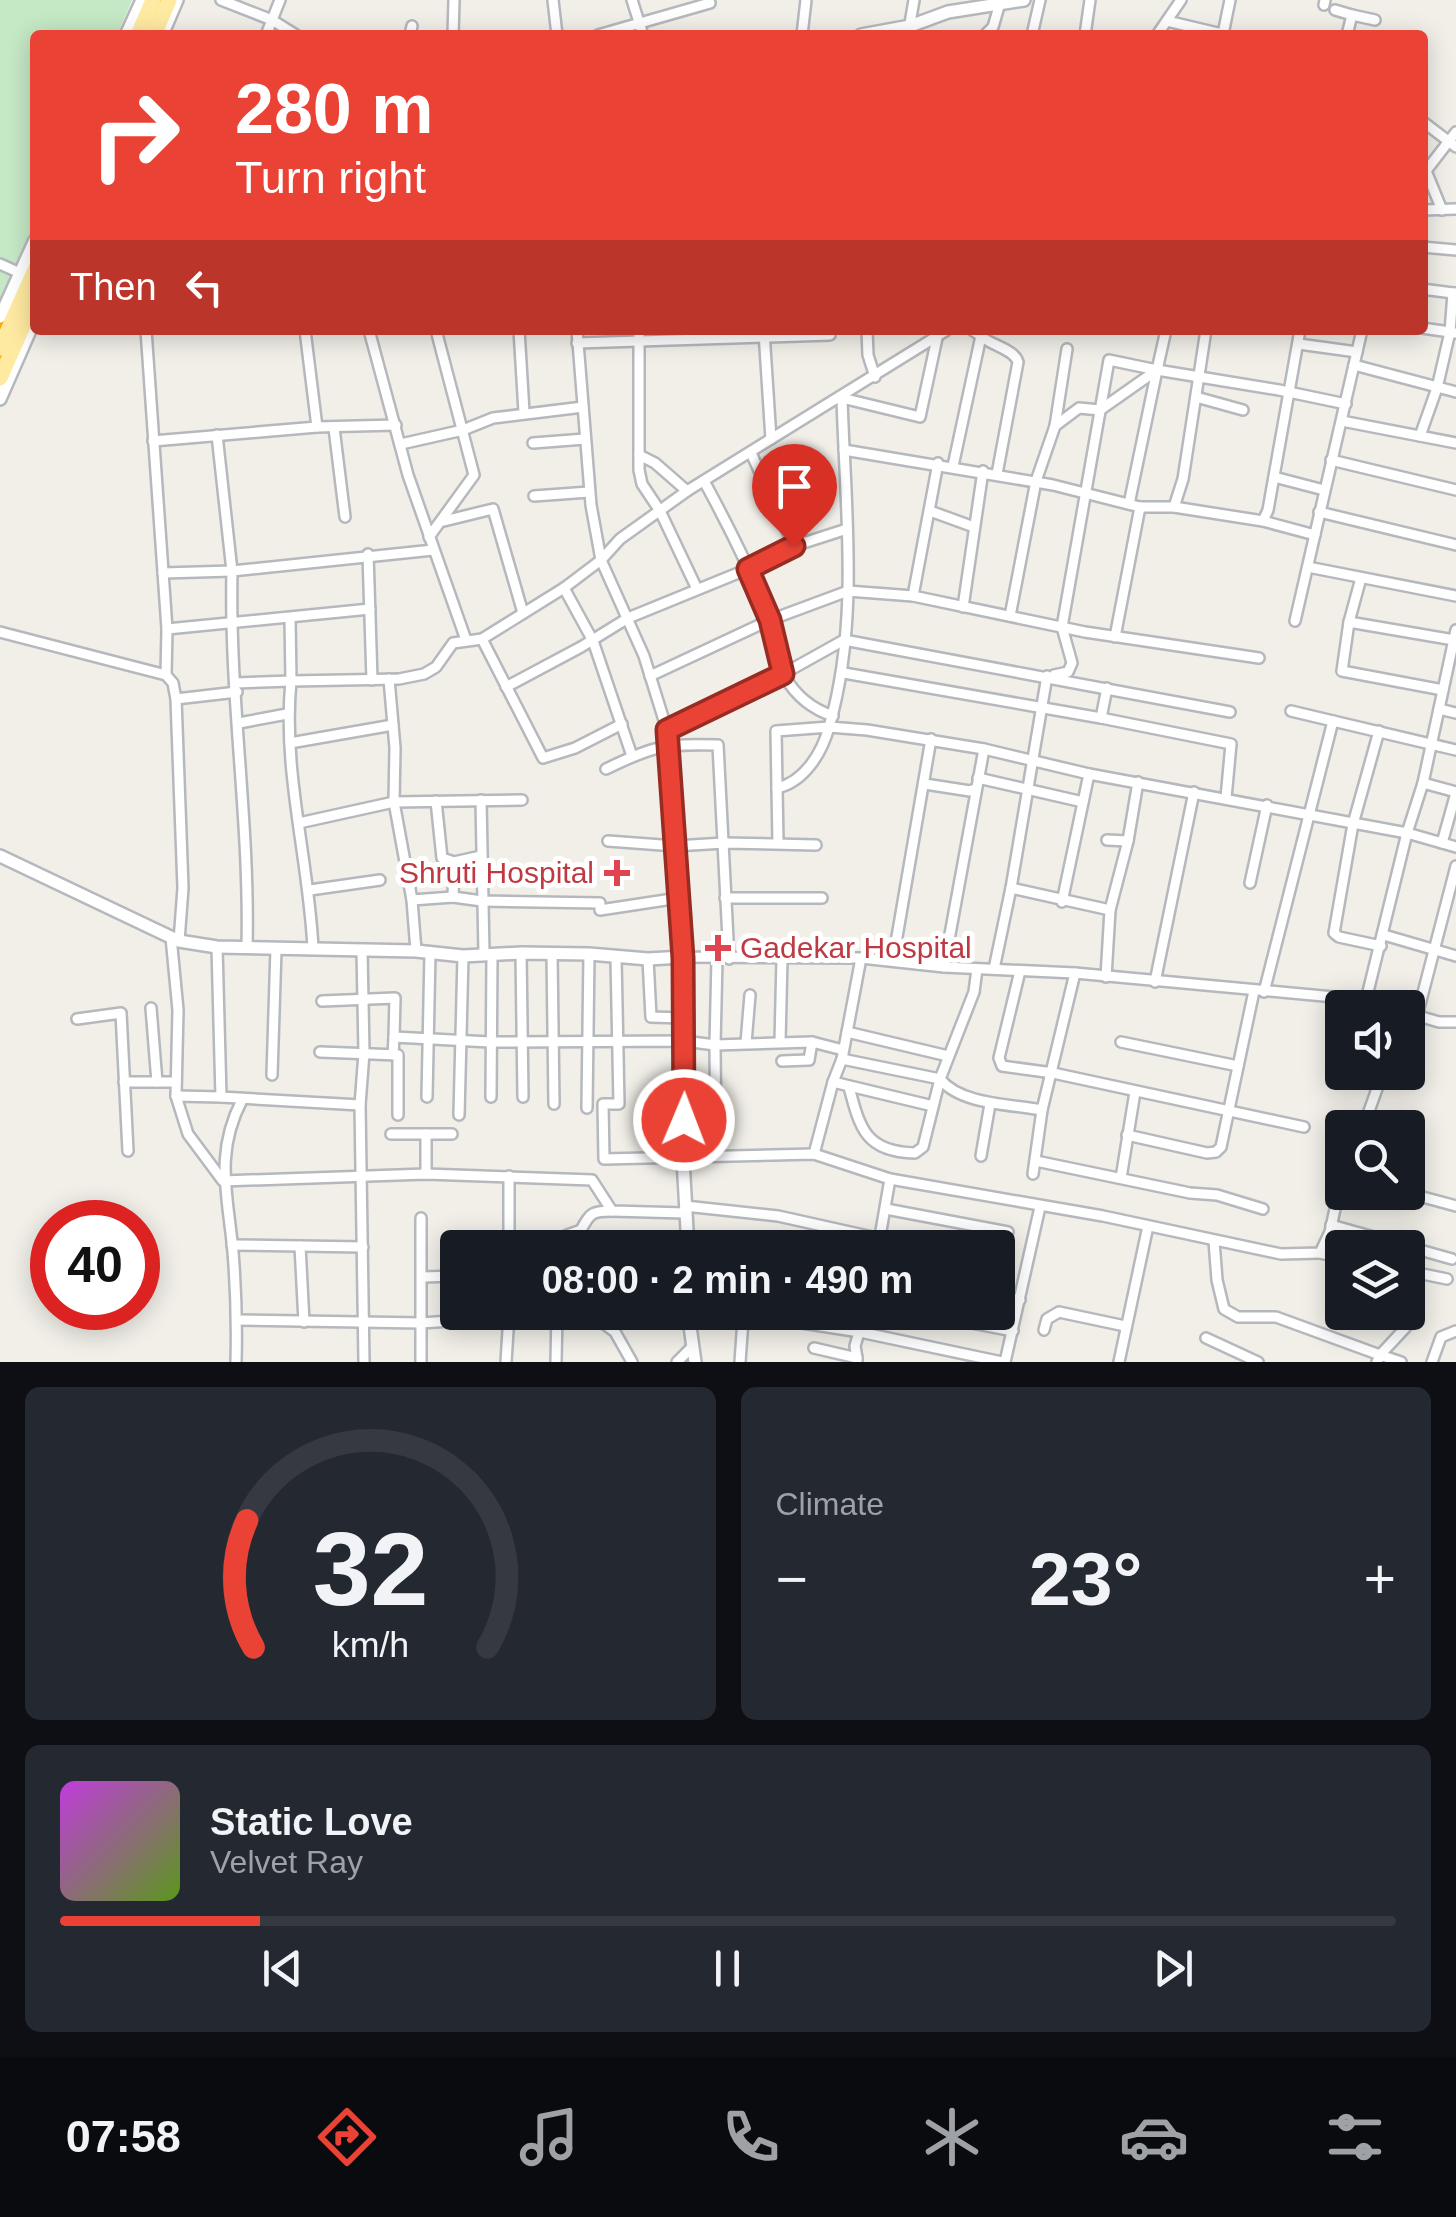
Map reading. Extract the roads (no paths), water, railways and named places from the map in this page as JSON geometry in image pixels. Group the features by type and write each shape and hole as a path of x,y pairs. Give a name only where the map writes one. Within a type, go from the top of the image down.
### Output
{"highway":[{"path":"140,30 153,0"},
{"path":"156,30 170,0"},
{"path":"0,348 28,271"},
{"path":"0,378 30,310"}],"street":[{"path":"128,30 142,0"},
{"path":"164,30 178,0"},
{"path":"221,0 288,30"},
{"path":"268,30 280,0"},
{"path":"453,30 454,0"},
{"path":"552,0 556,30"},
{"path":"632,0 642,30"},
{"path":"616,30 710,4 693,0"},
{"path":"803,30 806,0"},
{"path":"909,30 914,0"},
{"path":"909,30 956,6 1024,0"},
{"path":"1033,30 1040,0"},
{"path":"1086,30 1090,0"},
{"path":"1160,30 1181,0"},
{"path":"1225,30 1230,0"},
{"path":"990,30 1000,3"},
{"path":"1328,5 1375,20"},
{"path":"1348,30 1352,15"},
{"path":"1166,21 1203,30"},
{"path":"1428,125 1454,140 1428,169"},
{"path":"1428,182 1442,210"},
{"path":"1428,210 1456,209"},
{"path":"1428,248 1456,250"},
{"path":"0,264 28,271 0,317"},
{"path":"1420,436 1453,332 1454,293 1428,291"},
{"path":"1428,329 1453,332"},
{"path":"0,399 30,330"},
{"path":"146,335 168,629 166,675"},
{"path":"306,335 317,427"},
{"path":"370,335 432,550 466,640"},
{"path":"429,537 474,475 437,335"},
{"path":"519,335 524,412"},
{"path":"577,335 589,492 601,560 628,618 667,730 683,958 686,1230"},
{"path":"578,343 639,335 642,484 660,511 697,589"},
{"path":"764,335 771,438"},
{"path":"867,335 868,356 875,377"},
{"path":"176,698 291,681 389,680 424,674 436,667 453,643 482,640 524,614 564,588 601,560 620,539 687,492 941,335"},
{"path":"953,466 976,335"},
{"path":"978,335 1016,356 1018,362 997,474"},
{"path":"1115,637 1165,335"},
{"path":"1174,506 1183,479 1205,335"},
{"path":"1264,521 1299,335"},
{"path":"1295,621 1361,335"},
{"path":"842,398 920,417 937,338"},
{"path":"1298,344 1357,352"},
{"path":"1010,616 1036,481 1055,426 1067,349"},
{"path":"1047,676 1068,672 1072,664 1062,627 1109,360 1346,404"},
{"path":"1354,365 1456,392"},
{"path":"1059,394 1078,408 1100,410 1157,370"},
{"path":"1196,397 1244,410"},
{"path":"777,788 797,781 820,751 844,673 848,591 842,398"},
{"path":"401,444 463,430 493,418 583,406"},
{"path":"1055,426 1078,408"},
{"path":"1342,421 1456,443"},
{"path":"153,441 396,424"},
{"path":"334,428 345,517"},
{"path":"217,435 232,571 231,625 248,887 248,947"},
{"path":"533,443 585,438"},
{"path":"844,450 1036,481 1134,505 1174,506 1264,521 1314,535"},
{"path":"752,453 794,546"},
{"path":"639,456 655,463 687,492"},
{"path":"1331,460 1456,490"},
{"path":"913,596 938,463"},
{"path":"962,606 982,471"},
{"path":"1274,478 1324,490"},
{"path":"704,481 735,537 770,620 783,674 798,696 831,722"},
{"path":"534,496 589,492"},
{"path":"444,521 493,508 524,614"},
{"path":"930,510 974,528"},
{"path":"1319,512 1456,545"},
{"path":"506,687 628,618 794,546 847,529"},
{"path":"163,573 232,571 432,550"},
{"path":"368,554 372,680"},
{"path":"1308,567 1456,596"},
{"path":"1361,578 1342,671 1443,690"},
{"path":"564,588 593,641 632,756"},
{"path":"650,676 770,620 848,591 913,596 1115,637 1259,658"},
{"path":"168,629 370,609"},
{"path":"290,618 287,714 310,890 313,949"},
{"path":"1349,622 1455,635 1452,668 1443,690 1369,990"},
{"path":"0,632 166,675 173,683 183,888 175,939 176,1096 188,1134 223,1181"},
{"path":"482,640 543,758 575,748 622,724"},
{"path":"667,730 844,640 1230,712"},
{"path":"844,673 1231,744 1226,798"},
{"path":"994,969 1012,888 1047,676"},
{"path":"389,680 394,802 412,900 416,951"},
{"path":"1101,718 1107,688"},
{"path":"1439,709 1456,713"},
{"path":"1291,712 1456,750"},
{"path":"239,723 287,714"},
{"path":"1127,1136 1216,1152 1221,1147 1238,1066 1333,721"},
{"path":"778,843 776,731 831,722 984,748 1090,774 1308,813 1456,847"},
{"path":"290,743 393,725"},
{"path":"1378,731 1353,824 1334,933 1339,938 1381,946"},
{"path":"893,960 931,739"},
{"path":"606,769 668,744 718,745 726,898 716,1045 716,1156"},
{"path":"944,967 984,748"},
{"path":"1062,902 1090,774"},
{"path":"1106,977 1110,910 1138,782"},
{"path":"1423,782 1456,792 1442,843"},
{"path":"925,784 970,791 976,784"},
{"path":"976,784 1083,802"},
{"path":"1156,982 1194,792"},
{"path":"480,800 491,1096"},
{"path":"299,823 394,802 522,800"},
{"path":"436,802 442,858 454,862 482,856"},
{"path":"1250,882 1267,806"},
{"path":"1107,840 1128,840"},
{"path":"608,841 674,846 816,846"},
{"path":"0,856 175,939 217,947 416,951 463,956 521,953 648,959 861,958 1325,997"},
{"path":"453,897 454,862"},
{"path":"1420,990 1456,866"},
{"path":"310,890 380,880"},
{"path":"1012,888 1110,910"},
{"path":"412,900 453,897 600,903 600,910 679,898"},
{"path":"726,898 822,898"},
{"path":"1384,935 1456,956"},
{"path":"217,947 221,1098"},
{"path":"272,1075 276,948"},
{"path":"362,951 364,1362"},
{"path":"427,1096 430,953"},
{"path":"521,953 523,1097"},
{"path":"552,954 554,1104"},
{"path":"587,1108 589,954"},
{"path":"459,1115 463,956"},
{"path":"616,958 618,1104 603,1104 604,1160 814,1154 890,1178 1281,1254 1325,1254"},
{"path":"814,1154 842,1054 861,958"},
{"path":"648,959 651,1043"},
{"path":"780,1042 782,959"},
{"path":"849,1087 860,1127 879,1147 915,1153 923,1146 940,1079 974,992 977,969"},
{"path":"1020,971 999,1063 1002,1066 1052,1073 1304,1127"},
{"path":"1033,1174 1042,1110 1075,973"},
{"path":"746,1043 750,995"},
{"path":"322,1002 395,998 393,1055"},
{"path":"151,1008 158,1082"},
{"path":"77,1019 121,1014 128,1150"},
{"path":"651,1018 684,1018"},
{"path":"1425,1018 1456,1022"},
{"path":"847,1032 948,1056"},
{"path":"394,1036 490,1042 812,1042 842,1054 940,1079 945,1085 990,1104 1042,1110"},
{"path":"782,1061 809,1060 812,1042"},
{"path":"1120,1042 1238,1066"},
{"path":"320,1052 398,1054 398,1115"},
{"path":"124,1082 176,1082"},
{"path":"833,1082 933,1106"},
{"path":"1121,1178 1135,1092"},
{"path":"176,1096 360,1105"},
{"path":"236,1362 232,1245 223,1181 226,1140 242,1100"},
{"path":"980,1156 990,1104"},
{"path":"391,1134 452,1134"},
{"path":"426,1134 426,1174"},
{"path":"1036,1161 1264,1209"},
{"path":"223,1181 426,1174 592,1180 612,1211"},
{"path":"509,1176 511,1230"},
{"path":"882,1230 890,1178"},
{"path":"1425,1198 1456,1206"},
{"path":"847,1330 1004,1362 1040,1206"},
{"path":"581,1230 587,1216 594,1212 685,1209 778,1216 830,1230"},
{"path":"886,1209 997,1230"},
{"path":"1320,1253 1334,1210"},
{"path":"421,1218 421,1362"},
{"path":"1331,1225 1452,1259"},
{"path":"1118,1362 1148,1226"},
{"path":"1214,1241 1224,1309 1238,1317 1276,1317 1378,1359 1401,1362"},
{"path":"232,1245 363,1246"},
{"path":"300,1246 304,1322"},
{"path":"1425,1275 1446,1279"},
{"path":"422,1278 440,1277"},
{"path":"1015,1299 1020,1300"},
{"path":"1044,1330 1047,1320 1060,1312 1125,1326"},
{"path":"237,1320 440,1320"},
{"path":"506,1362 508,1330"},
{"path":"556,1362 557,1330"},
{"path":"612,1330 632,1362"},
{"path":"690,1330 694,1362"},
{"path":"740,1362 742,1330"},
{"path":"1008,1330 1013,1331"},
{"path":"1378,1359 1403,1330"},
{"path":"1432,1362 1441,1338 1456,1330"},
{"path":"814,1348 857,1360 855,1346 860,1332"},
{"path":"1206,1338 1258,1362"},
{"path":"677,1362 692,1347"}],"place":[{"name":"Shruti Hospital","path":"617,873"},
{"name":"Gadekar Hospital","path":"718,948"}]}
